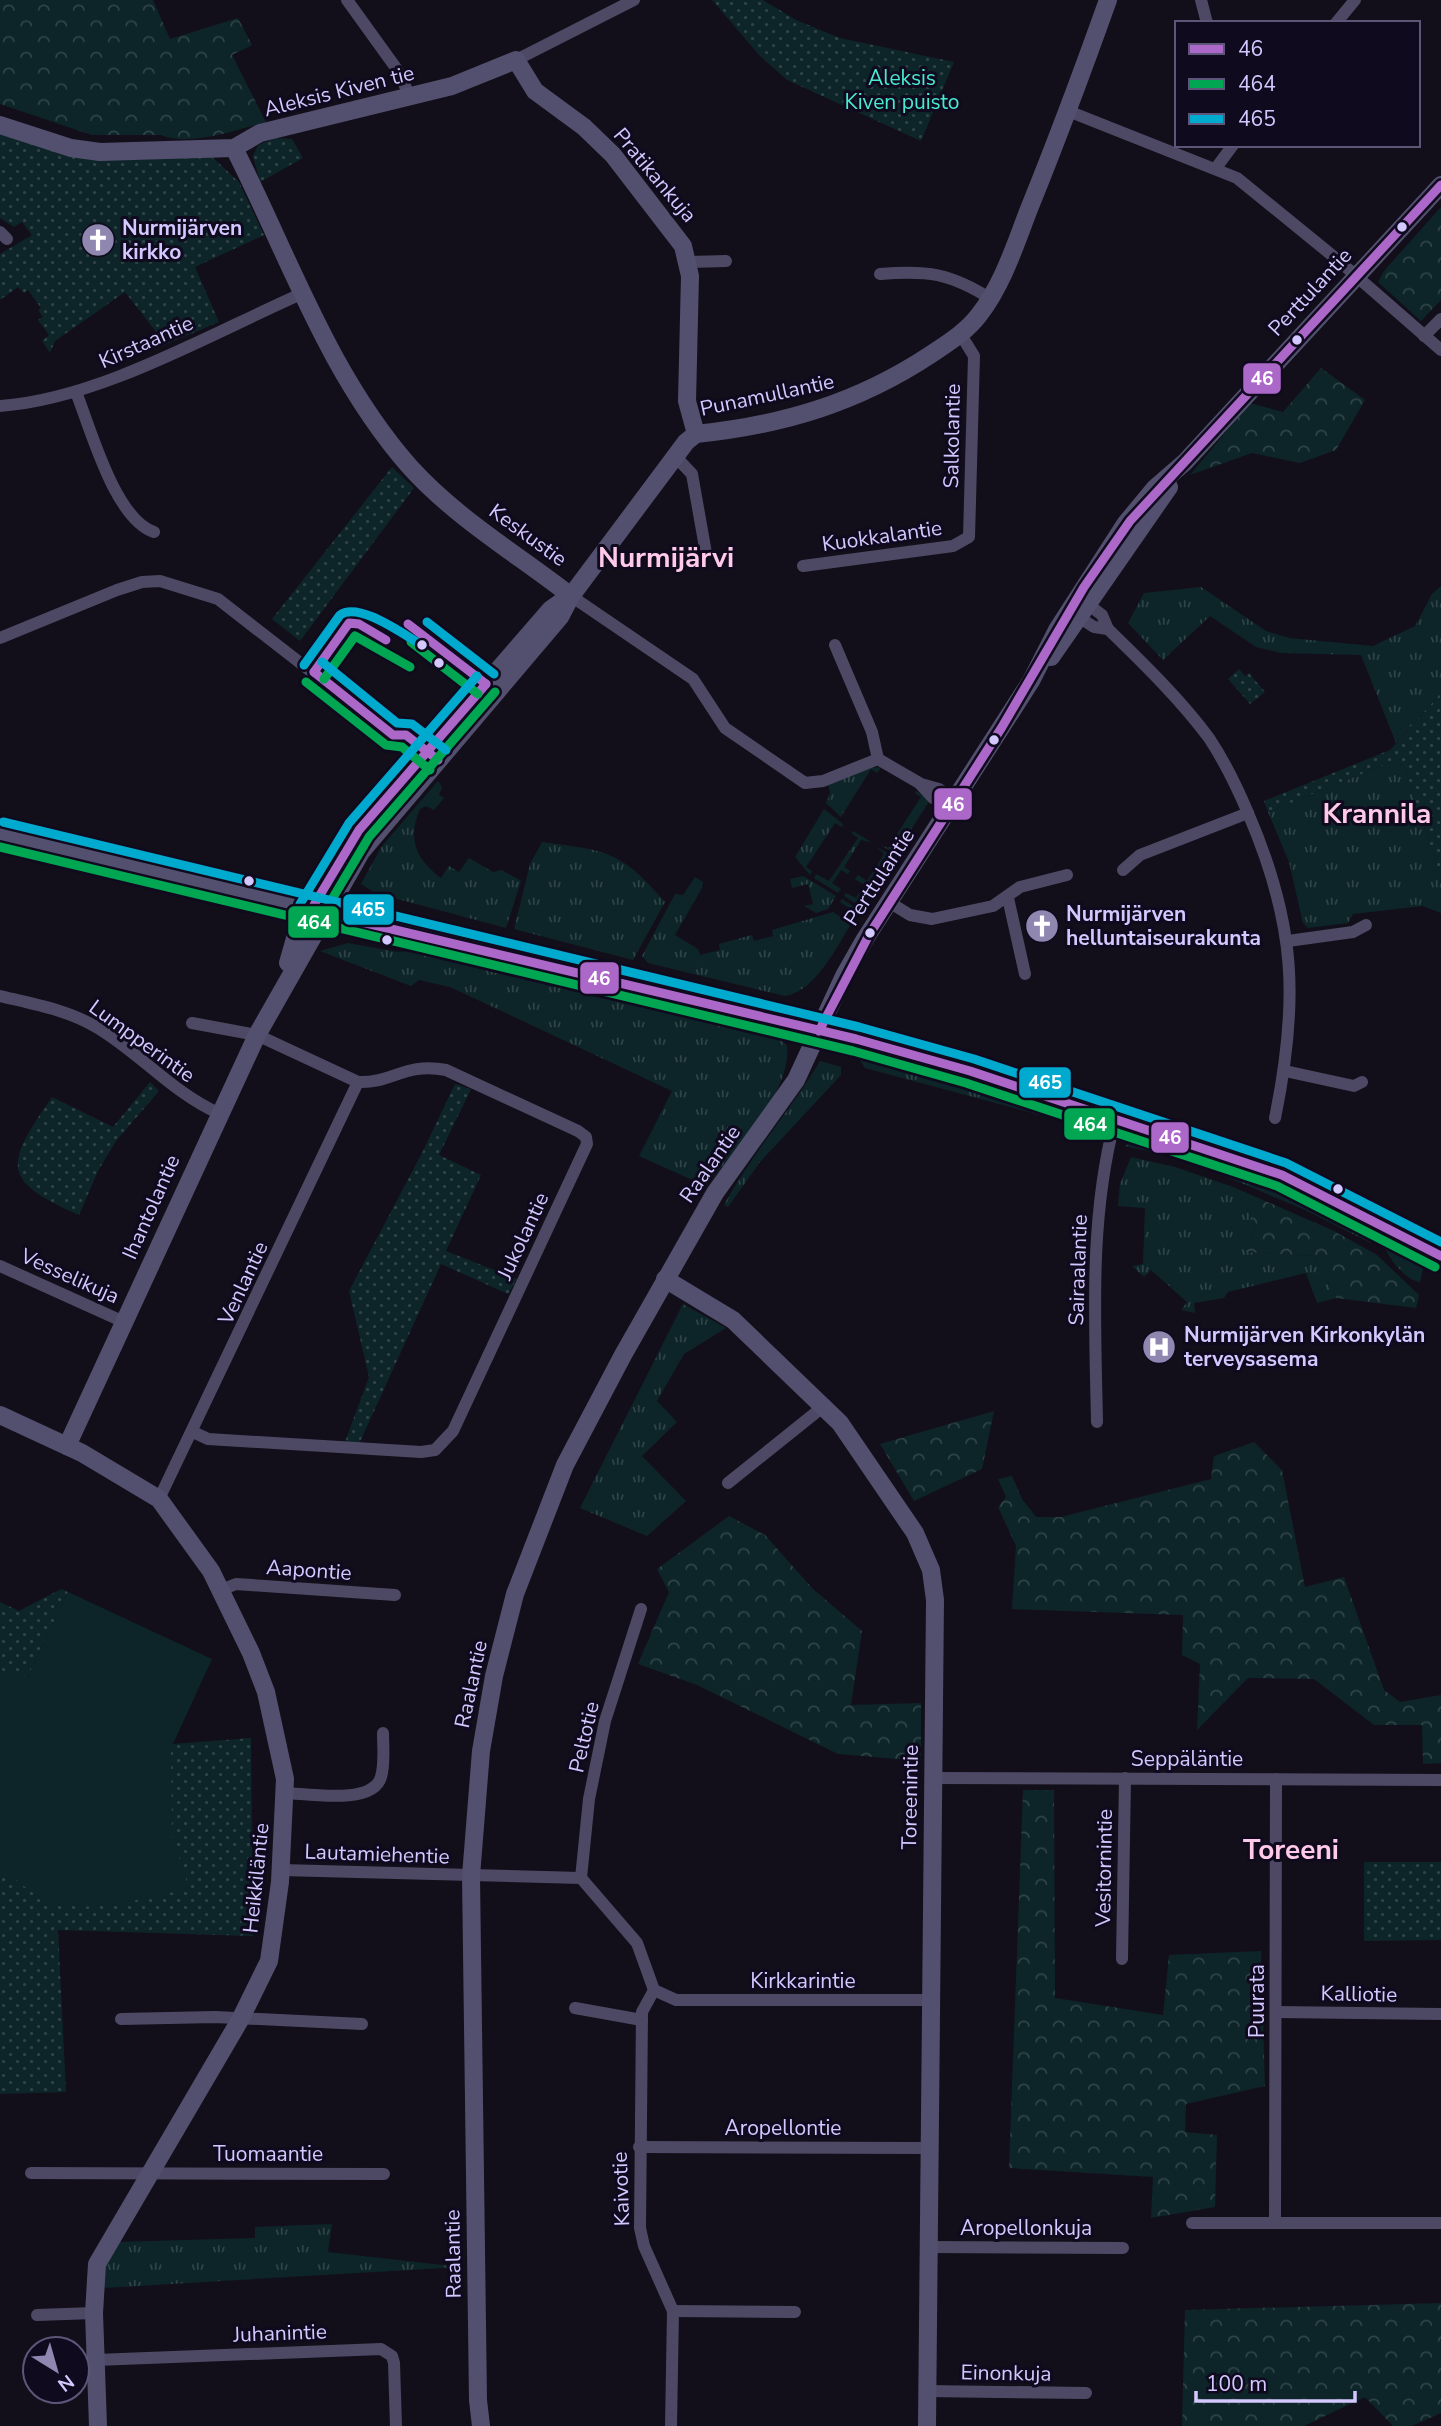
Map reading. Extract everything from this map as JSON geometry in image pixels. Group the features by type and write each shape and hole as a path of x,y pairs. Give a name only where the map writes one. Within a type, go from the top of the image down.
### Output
{"street":[{"path":"347,0 396,68 411,97"},
{"name":"Aleksis Kiven tie","path":"0,125 71,148 100,152 233,148 260,133 411,97 490,73 634,0"},
{"name":"Punamullantie","path":"319,912 428,758 560,617 571,596 674,455 696,434 780,419 859,396 961,335 991,299 1068,111 1108,0"},
{"path":"1201,0 1206,21"},
{"path":"1338,21 1355,0"},
{"name":"Pratikankuja","path":"516,60 536,91 584,127 613,156 673,231 689,262 687,401 696,434"},
{"path":"1068,111 1216,167 1258,193 1441,350"},
{"path":"1216,167 1231,147"},
{"name":"Keskustie","path":"233,148 301,294 358,399 410,467 445,501 571,596 693,679 725,728 805,783 824,781 878,759"},
{"name":"Perttulantie","path":"819,1031 844,976 1079,608 1126,523 1155,488 1185,462 1441,185"},
{"path":"689,262 726,261"},
{"path":"880,274 914,271 951,276 991,299"},
{"name":"Kirstaantie","path":"0,406 26,404 76,392 301,294"},
{"path":"1424,337 1441,319"},
{"name":"Salkolantie","path":"961,335 974,356 969,537 966,541"},
{"path":"76,392 120,499 142,528 154,532"},
{"path":"674,455 692,474 706,554"},
{"name":"Kuokkalantie","path":"803,566 953,546 966,541"},
{"path":"0,638 117,590 142,582 160,582 218,599 393,735 406,735 428,758"},
{"path":"1079,608 1094,627 1108,629 1180,703 1208,738 1229,771 1271,870 1289,941 1291,1007 1285,1071 1275,1118"},
{"path":"835,645 872,732 878,759 921,784 933,798 954,804"},
{"path":"1123,870 1140,855 1248,813"},
{"path":"0,834 819,1031 959,1068 1282,1175 1389,1227 1441,1256"},
{"path":"889,902 910,915 932,919 992,906 1008,898 1020,887 1067,874"},
{"path":"1008,898 1024,974"},
{"name":"Ihantolantie","path":"66,1446 218,1113 319,912"},
{"path":"1289,941 1353,932 1366,926"},
{"name":"Lumpperintie","path":"0,996 71,1014 100,1030 187,1097 218,1113"},
{"path":"192,1023 257,1035 359,1082"},
{"name":"Raalantie","path":"481,2426 478,2387 471,1876 481,1751 494,1676 515,1594 565,1465 665,1279 715,1193 782,1104 819,1031"},
{"name":"Jukolantie","path":"193,1432 208,1439 421,1452 435,1450 453,1431 587,1144 586,1137 578,1131 446,1070 426,1066 368,1083 359,1082"},
{"path":"1285,1071 1354,1086 1362,1082"},
{"name":"Venlantie","path":"159,1499 359,1082"},
{"name":"Sairaalantie","path":"1097,1422 1095,1282 1098,1215 1115,1120"},
{"name":"Vesselikuja","path":"0,1266 124,1322"},
{"name":"Toreenintie","path":"665,1279 733,1320 824,1406 862,1452 901,1511 931,1570 935,1600 927,2426"},
{"path":"728,1483 824,1406"},
{"name":"Heikkiläntie","path":"0,1415 66,1446 159,1499 221,1590 266,1692 279,1741 286,1793 281,1870 269,1961 240,2020 97,2264 94,2313 98,2426"},
{"name":"Aapontie","path":"221,1590 236,1584 395,1595"},
{"name":"Peltotie","path":"581,1878 590,1799 605,1721 641,1609"},
{"path":"286,1793 362,1795 375,1788 381,1777 383,1733"},
{"name":"Seppäläntie","path":"933,1778 1441,1780"},
{"name":"Vesitornintie","path":"1122,1959 1125,1778"},
{"name":"Puurata","path":"1275,2223 1276,1779"},
{"name":"Lautamiehentie","path":"281,1870 471,1876"},
{"path":"471,1876 581,1878 637,1943 654,1990"},
{"name":"Kirkkarintie","path":"654,1990 676,2000 930,2000"},
{"name":"Kaivotie","path":"654,1990 645,2004 642,2020 640,2228 644,2246 673,2311 671,2426"},
{"path":"575,2008 642,2020"},
{"name":"Kalliotie","path":"1276,2012 1441,2014"},
{"path":"121,2019 215,2017 362,2025"},
{"name":"Aropellontie","path":"639,2147 928,2148"},
{"name":"Tuomaantie","path":"31,2173 384,2174"},
{"path":"1192,2224 1441,2223"},
{"name":"Aropellonkuja","path":"928,2247 1123,2248"},
{"path":"673,2311 795,2312"},
{"path":"37,2315 94,2313"},
{"name":"Juhanintie","path":"96,2360 381,2348 392,2356 394,2363 396,2426"},
{"name":"Einonkuja","path":"926,2391 1086,2393"}],"green space":[{"path":"0,0 153,0 170,39 238,18 252,45 232,55 266,122 199,138 92,135 0,104"},
{"name":"Aleksis Kiven puisto","path":"712,0 763,0 796,20 840,38 954,62 921,141 787,80 760,56"},
{"path":"0,134 84,157 140,160 211,156 239,182 264,235 195,267 219,322 155,349 148,339 157,333 125,292 55,341 50,353 42,341 49,335 38,320 43,317 38,310 41,308 28,290 24,293 18,287 0,300 0,254 32,235 22,222 14,227 0,218"},
{"path":"276,138 292,139 303,158 260,182 253,156 258,145"},
{"path":"1441,207 1441,300 1421,321 1378,282 1384,271"},
{"path":"1321,368 1365,400 1336,450 1300,463 1252,453 1190,475 1250,403 1283,412"},
{"path":"392,467 414,488 300,641 272,619"},
{"path":"1441,586 1441,693 1396,743 1361,655 1281,653 1256,647 1210,616 1163,660 1128,623 1144,593 1201,587 1266,631 1289,638 1373,646 1415,626 1432,594"},
{"path":"1239,669 1245,676 1249,673 1265,692 1250,704 1228,679"},
{"path":"1441,693 1441,878 1405,769 1400,762 1391,762 1268,812 1264,801 1390,750"},
{"path":"1391,762 1400,762 1405,769 1441,878 1441,913 1423,906 1353,914 1348,923 1308,928 1303,923 1289,862 1268,812"},
{"path":"881,767 877,773 871,769 841,817 826,803 830,793 828,785 869,768"},
{"path":"438,781 442,787 439,795 444,798 434,810 426,806 420,809 414,830 416,848 425,863 441,878 449,866 459,872 469,858 493,872 502,870 521,881 506,928 375,893 361,884 382,846"},
{"path":"916,791 930,800 895,854 881,845 888,848 921,797"},
{"path":"824,809 843,824 842,827 835,823 806,867 812,871 810,875 795,857"},
{"path":"853,831 871,842 861,840 844,867 850,871 848,874 841,870 832,883 841,889 838,893 814,878 816,874 829,881 858,838 851,833"},
{"path":"542,842 598,851 611,856 636,872 665,902 633,960 514,929 530,864"},
{"path":"877,847 893,857 861,907 844,896 846,893 856,898 864,885 855,879 858,875 867,881 884,854"},
{"path":"803,876 836,896 828,909 816,913 804,906 813,904 808,884 792,888 790,879"},
{"path":"695,877 703,882 702,888 675,935 698,949 700,955 720,950 719,944 752,935 754,941 773,936 772,930 833,912 842,918 849,908 840,902 842,899 859,910 818,974 808,985 785,996 648,963 642,956 675,894 683,895"},
{"path":"348,943 398,952 431,949 652,1000 680,1013 779,1038 787,1046 786,1064 780,1083 759,1120 706,1186 639,1156 672,1091 450,987 419,980 411,986 320,951"},
{"path":"856,1054 988,1090 1074,1124 865,1068"},
{"path":"820,1061 841,1067 841,1075 760,1162 728,1207 724,1205 747,1168"},
{"path":"150,1082 159,1091 116,1141 98,1171 79,1215 53,1203 23,1180 18,1168 19,1155 25,1139 52,1097 113,1127"},
{"path":"455,1084 471,1089 439,1155 481,1175 446,1251 517,1279 508,1294 441,1264 359,1444 345,1442 369,1377 349,1291"},
{"path":"1133,1141 1176,1154 1175,1157 1125,1146"},
{"path":"1131,1157 1175,1167 1233,1187 1256,1224 1245,1252 1314,1256 1336,1298 1317,1303 1306,1273 1228,1292 1224,1298 1194,1303 1195,1313 1181,1310 1187,1302 1151,1270 1144,1277 1132,1266 1143,1264 1145,1208 1118,1206 1120,1184"},
{"path":"1204,1164 1295,1193 1381,1234 1378,1240 1371,1243 1303,1209 1203,1167"},
{"path":"1233,1187 1334,1231 1377,1255 1419,1295 1416,1308 1336,1298 1314,1256 1245,1252 1256,1224"},
{"path":"1388,1238 1407,1248 1423,1269 1420,1282 1409,1278 1393,1262 1384,1245"},
{"path":"683,1304 726,1328 684,1354 657,1401 677,1422 642,1456 686,1501 647,1536 580,1508"},
{"path":"994,1411 982,1469 914,1501 880,1444"},
{"path":"1254,1442 1282,1470 1305,1587 1344,1577 1384,1690 1400,1702 1441,1695 1441,1763 1423,1764 1422,1725 1374,1725 1314,1679 1248,1678 1197,1730 1200,1664 1182,1655 1183,1615 1012,1609 1016,1546 998,1507 1006,1497 998,1479 1012,1476 1022,1499 1036,1517 1061,1517 1211,1479 1214,1456"},
{"path":"729,1516 765,1535 812,1588 862,1631 851,1705 921,1703 921,1761 838,1754 697,1685 638,1664 669,1592 657,1569"},
{"path":"61,1589 68,1592 28,1676 173,1744 251,1738 253,1936 58,1930 66,2092 0,2094 0,1602 19,1611"},
{"path":"68,1592 212,1659 173,1744 167,1742 171,1749 172,1835 189,1889 99,1906 63,1905 35,1894 0,1865 0,1670 28,1676"},
{"path":"1023,1790 1054,1790 1055,1998 1163,2015 1169,1955 1261,1951 1265,2086 1186,2104 1185,2132 1217,2135 1215,2207 1151,2218 1153,2177 1009,2168"},
{"path":"1364,1862 1441,1862 1441,1940 1364,1941"},
{"path":"332,2224 328,2252 460,2267 103,2288 105,2265 118,2242 255,2238 255,2227"},
{"path":"1441,2303 1441,2413 1412,2426 1393,2426 1365,2397 1304,2426 1182,2426 1185,2310"}],"transit line":[{"name":"46","path":"819,1031 869,935 1002,727 1084,587 1130,521 1441,185"},
{"name":"465","path":"304,665 340,615 348,612 370,616 422,645"},
{"name":"465","path":"427,622 494,674"},
{"name":"46","path":"314,672 349,623 359,624 386,640"},
{"name":"46","path":"408,624 486,684"},
{"name":"464","path":"324,679 355,636 410,667"},
{"name":"464","path":"411,642 478,694"},
{"name":"465","path":"322,662 397,723 412,724 446,750"},
{"name":"46","path":"314,672 393,735 406,735 438,760"},
{"name":"465","path":"300,904 349,823 477,676"},
{"name":"464","path":"306,682 386,745 402,747 430,770"},
{"name":"46","path":"311,910 359,830 486,684"},
{"name":"464","path":"322,916 369,837 495,692"},
{"name":"465","path":"3,822 859,1027 974,1059 1286,1163 1441,1242"},
{"name":"464","path":"0,847 853,1051 966,1083 1277,1186 1435,1267"},
{"name":"46","path":"311,910 856,1039 970,1071 1282,1175 1441,1256"}],"place":[{"name":"Nurmijärven kirkko","path":"98,240"},
{"name":"Nurmijärven helluntaiseurakunta","path":"1042,926"},
{"name":"Nurmijärven Kirkonkylän terveysasema","path":"1159,1347"}],"district":[{"name":"Nurmijärvi","path":"666,557"},
{"name":"Krannila","path":"1377,813"},
{"name":"Toreeni","path":"1291,1849"}]}
